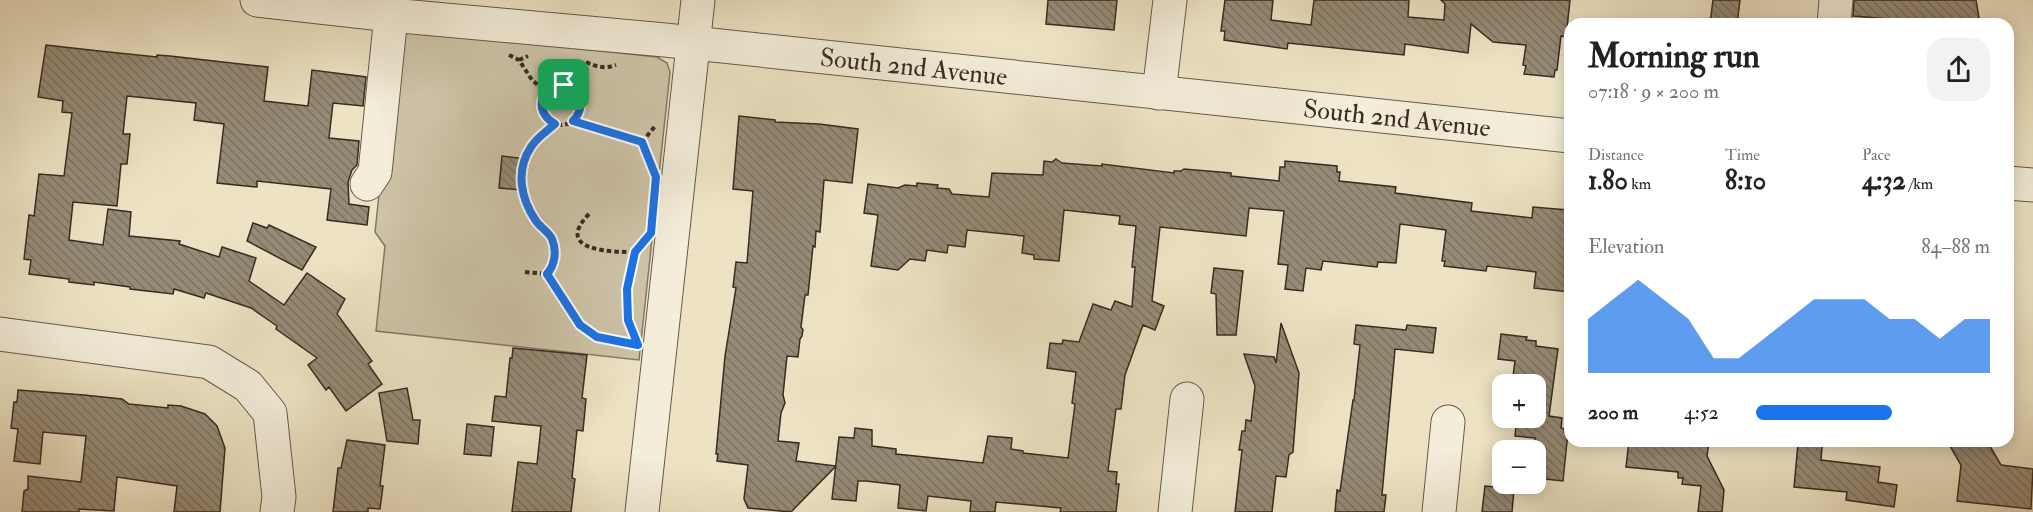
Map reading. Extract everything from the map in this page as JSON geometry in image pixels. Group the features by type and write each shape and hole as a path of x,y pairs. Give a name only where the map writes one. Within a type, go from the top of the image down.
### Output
{"street":[{"name":"South 2nd Avenue","path":"257,0 344,5 391,15 693,43 1564,135"},
{"path":"642,512 698,0"},
{"path":"1159,93 1170,0"},
{"path":"1834,18 1836,0"},
{"path":"368,184 375,172 391,15"},
{"path":"2014,183 2033,185"},
{"path":"0,334 209,362 248,387 270,413 279,496 277,512"},
{"path":"1175,512 1187,399"},
{"path":"1439,512 1448,422"}],"path":[{"path":"504,52 519,60 532,80 546,92"},
{"path":"557,85 571,87 576,91 580,97 581,110 573,121 568,124 555,124 545,116 542,110 542,98 546,92 557,85"},
{"path":"573,121 642,142 656,177"},
{"path":"547,274 555,260 552,238 536,221 521,190 524,159 532,144 555,124"},
{"path":"589,214 579,224 577,231 580,239 588,246 610,252 635,252"},
{"path":"547,274 580,325 597,337 638,345 628,320 627,289 635,252 645,240"},
{"path":"525,272 547,274"}],"shaded area":[{"path":"397,29 657,57 667,63 670,72 639,360 376,331 385,246 375,232"}],"building":[{"path":"1048,0 1117,0 1114,30 1046,24"},
{"path":"1225,0 1273,0 1271,20 1311,25 1314,0 1409,0 1408,17 1444,20 1445,4 1441,0 1570,0 1568,18 1564,18 1564,37 1561,36 1554,77 1524,74 1526,45 1493,42 1471,24 1468,53 1405,44 1404,55 1288,43 1287,49 1224,40 1225,31 1221,31"},
{"path":"1713,0 1740,0 1738,18 1711,18"},
{"path":"1854,0 1976,0 1979,18 1876,18 1853,16"},
{"path":"46,45 268,67 264,101 308,106 312,70 366,77 363,106 333,103 329,138 359,141 357,165 352,170 348,182 349,204 369,207 367,225 327,220 331,189 257,181 257,187 217,183 224,124 194,120 196,103 127,96 123,134 130,134 127,164 121,164 117,206 73,202 69,240 103,245 108,209 131,212 129,236 180,241 179,244 219,257 222,247 256,258 249,281 284,305 307,273 345,299 337,314 372,361 368,364 382,384 346,411 329,387 326,390 308,365 317,358 251,308 206,293 204,298 174,289 173,294 94,282 94,285 69,282 69,279 29,274 31,260 24,259 29,215 34,216 39,174 64,176 72,113 62,112 63,101 38,97"},
{"path":"739,116 775,120 775,122 858,129 852,183 824,180 820,232 816,231 815,247 813,246 798,357 787,356 783,395 785,403 781,413 778,441 799,443 796,461 836,466 791,512 748,508 744,499 748,465 717,461 718,454 716,454 725,356 736,288 733,287 736,262 747,263 753,191 733,189"},
{"path":"502,156 524,159 521,190 499,188"},
{"path":"1056,159 1062,163 1102,166 1102,164 1174,173 1174,171 1184,169 1231,173 1231,176 1279,181 1280,167 1285,167 1285,161 1337,166 1337,172 1340,172 1339,181 1396,187 1395,193 1472,203 1471,211 1532,218 1533,207 1564,210 1564,291 1534,288 1536,272 1487,266 1486,271 1444,266 1445,261 1442,261 1446,230 1400,224 1396,263 1378,262 1377,267 1323,261 1321,270 1306,268 1303,291 1285,289 1288,265 1278,264 1284,211 1249,208 1246,236 1160,227 1152,301 1164,306 1155,330 1143,325 1125,375 1121,409 1116,409 1108,471 1117,472 1116,484 1119,484 1116,512 1060,512 1061,508 996,502 995,512 970,512 971,501 928,496 926,511 898,508 900,485 866,481 858,481 856,501 832,499 839,437 854,438 855,428 872,430 872,446 896,449 896,454 983,463 988,436 1012,438 1011,449 1023,451 1023,453 1068,458 1075,404 1072,403 1076,372 1047,368 1050,343 1062,344 1063,340 1079,342 1093,304 1111,310 1115,301 1132,307 1135,267 1132,267 1136,226 1119,224 1120,216 1064,210 1059,261 1034,259 1034,255 1022,253 1024,236 967,230 965,247 948,245 947,253 927,250 925,261 910,259 898,270 871,266 878,215 864,213 868,184 898,188 905,185 917,186 917,183 938,185 937,188 949,189 952,194 989,197 992,173 1043,175 1044,161 1052,162"},
{"path":"253,223 267,228 269,225 316,247 302,270 247,241"},
{"path":"1214,268 1243,271 1236,335 1217,335 1216,294 1211,293"},
{"path":"1281,323 1299,373 1293,452 1289,455 1286,477 1276,476 1272,512 1235,512 1242,431 1245,431 1246,420 1251,421 1255,386 1244,354 1274,357 1276,363"},
{"path":"1356,325 1406,330 1407,325 1436,328 1433,353 1395,349 1382,495 1386,495 1384,512 1335,512 1354,400 1360,345 1354,344"},
{"path":"1501,334 1527,337 1526,340 1536,341 1536,346 1558,349 1549,416 1562,418 1561,428 1564,429 1564,447 1566,447 1563,481 1546,479 1546,440 1515,436 1516,428 1546,428 1546,374 1513,374 1515,361 1498,359"},
{"path":"513,348 587,355 582,398 586,399 583,431 577,430 571,512 512,512 518,462 537,464 541,426 492,421 495,396 506,397"},
{"path":"407,388 413,420 420,420 418,444 387,441 379,393"},
{"path":"18,390 122,399 129,404 168,408 168,405 181,406 205,414 217,426 225,448 220,512 174,512 177,486 117,477 114,511 79,509 79,512 22,512 24,491 28,489 28,476 81,482 86,436 43,432 40,464 14,461 18,429 11,428"},
{"path":"467,424 494,427 491,456 464,454"},
{"path":"347,440 385,445 380,509 368,508 368,512 333,512 338,468 341,468"},
{"path":"1628,447 1708,447 1707,456 1724,490 1722,512 1698,512 1701,486 1682,484 1683,478 1678,478 1678,472 1626,467"},
{"path":"1798,447 1822,447 1821,460 1880,467 1878,482 1897,485 1894,507 1846,500 1847,492 1794,487"},
{"path":"1950,447 1990,447 2001,465 2033,469 2031,509 1957,501 1961,465"},
{"path":"1485,486 1492,487 1492,494 1514,494 1512,512 1482,512"}],"route":[{"path":"564,85 571,87 580,97 581,110 573,121 642,142 656,177 651,233 635,252 627,289 628,320 638,345 597,337 580,325 547,274 555,260 552,238 536,221 521,190 524,159 532,144 555,124 549,121 542,110 542,98 551,87 564,85"}]}
